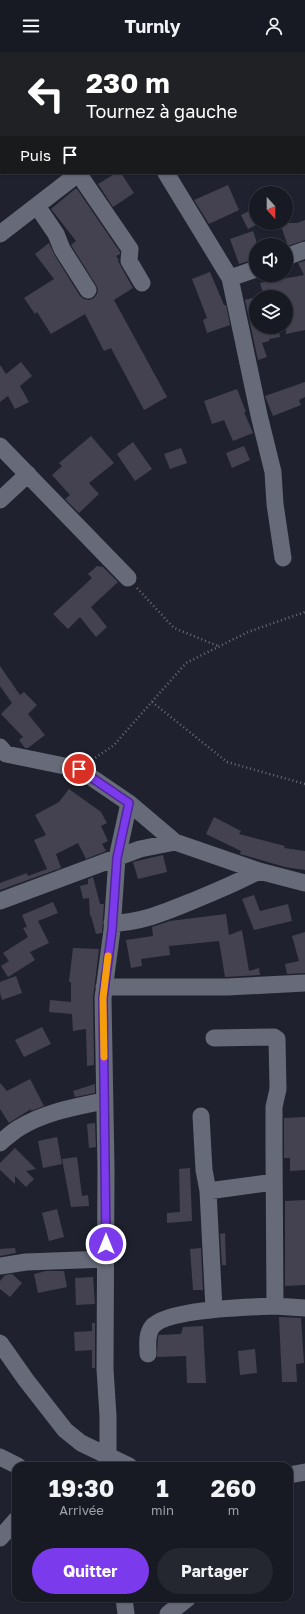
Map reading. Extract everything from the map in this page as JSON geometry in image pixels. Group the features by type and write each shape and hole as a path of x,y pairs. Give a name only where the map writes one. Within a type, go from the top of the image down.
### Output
{"street":[{"path":"0,234 77,174"},
{"path":"79,174 130,249 129,261 142,283"},
{"path":"167,174 230,278 259,415 273,472 275,504 283,558"},
{"path":"37,206 56,234 62,249 88,290"},
{"path":"293,254 305,250"},
{"path":"230,278 249,271"},
{"path":"0,446 128,578"},
{"path":"0,500 28,474"},
{"path":"2,753 79,769 129,803 175,842 259,871 305,883"},
{"path":"108,1461 108,1416 105,1369 106,1259 104,986 112,924 117,858 129,803"},
{"path":"0,901 140,849 175,842"},
{"path":"112,924 125,923 166,912 240,881 259,871"},
{"path":"104,986 227,987 305,983"},
{"path":"214,1038 274,1037 277,1039 278,1089 274,1107 275,1306"},
{"path":"0,1143 18,1129 42,1117 55,1112 104,1101"},
{"path":"201,1116 204,1170 208,1191 214,1309"},
{"path":"208,1191 274,1182"},
{"path":"0,1266 26,1262 106,1259"},
{"path":"148,1354 148,1336 151,1328 163,1320 214,1309 275,1306 305,1308"},
{"path":"0,1343 26,1380 65,1430 108,1461"},
{"path":"0,1458 12,1463"},
{"path":"293,1474 305,1472"},
{"path":"0,1538 12,1524"},
{"path":"124,1602 126,1614"},
{"path":"168,1614 183,1602"}],"path":[{"path":"128,578 174,628 219,646"},
{"path":"79,769 114,745 186,663 248,632 305,612"},
{"path":"152,702 226,762 305,784"}],"building":[{"path":"114,174 122,174 134,193 113,207 98,184"},
{"path":"228,185 239,210 209,224 194,200"},
{"path":"75,189 77,189 120,252 120,254 116,256 133,288 114,300 167,397 144,410 111,348 104,351 85,314 51,334 37,312 35,314 24,298 54,279 35,254 49,243 54,254 80,296 89,300 94,298 97,294 98,289 96,285 71,245 76,241 51,209"},
{"path":"249,211 249,228 248,229 241,215"},
{"path":"305,220 305,240 293,244 293,238 285,238 282,230 293,230 293,223"},
{"path":"253,231 255,238 249,238 249,261 239,264 230,239"},
{"path":"305,261 305,330 293,333 293,290 262,290 260,283 293,282 293,277 304,275 298,263"},
{"path":"210,272 224,305 226,305 230,325 207,333 203,320 207,318 192,279"},
{"path":"249,299 249,318 245,300"},
{"path":"252,334 279,334 280,337 269,339 269,341 262,343 267,357 258,360"},
{"path":"21,362 32,376 20,386 29,402 15,409 8,396 0,402 0,365 6,374"},
{"path":"305,382 305,397 299,400 301,405 273,416 265,396"},
{"path":"237,389 246,412 244,412 253,433 233,441 224,420 212,424 204,401"},
{"path":"91,436 114,463 89,483 99,494 79,513 65,499 70,495 52,475 62,466 59,463"},
{"path":"133,442 152,469 135,481 117,454"},
{"path":"244,446 250,460 232,468 226,453"},
{"path":"181,448 187,463 170,469 164,454"},
{"path":"97,566 103,567 118,582 91,607 107,627 96,637 80,617 68,629 53,614 92,578 88,574"},
{"path":"0,666 20,695 24,692 37,705 28,714 45,735 28,748 25,748 19,740 23,737 1,714 12,703 0,686"},
{"path":"69,789 101,812 107,823 101,826 108,841 102,844 106,851 86,859 78,843 56,854 61,868 0,890 0,883 27,873 28,876 47,869 34,840 46,835 35,815 59,802"},
{"path":"214,817 241,831 239,834 285,846 284,848 305,851 305,870 285,867 240,854 241,851 206,834"},
{"path":"163,855 167,872 138,879 133,862"},
{"path":"93,877 100,904 104,904 102,933 96,934 90,916 89,898 83,899 80,886 88,884 88,879"},
{"path":"254,895 260,911 288,904 292,921 254,930 242,899"},
{"path":"53,902 58,913 38,921 49,943 30,952 35,960 8,977 1,966 9,961 3,953 28,937 23,928 27,927 22,915"},
{"path":"226,914 229,935 242,930 249,971 259,968 260,975 225,977 219,941 169,946 170,955 141,959 142,966 131,968 126,940 153,936 152,927 170,921"},
{"path":"305,932 305,973 287,974 285,964 299,961 292,936"},
{"path":"73,948 99,949 93,998 94,1065 87,1066 86,1029 73,1031 72,1014 49,1012 50,1000 71,1002 71,982 69,982"},
{"path":"16,976 22,993 2,1000 0,993 0,982"},
{"path":"42,1027 51,1044 24,1057 15,1040"},
{"path":"30,1079 44,1106 31,1111 31,1109 9,1123 0,1109 0,1083 7,1091"},
{"path":"95,1084 95,1093 75,1097 73,1091"},
{"path":"305,1117 305,1170 290,1171 290,1158 284,1158 284,1118"},
{"path":"95,1123 96,1147 89,1148 87,1124"},
{"path":"57,1137 62,1164 43,1168 38,1141"},
{"path":"15,1148 36,1169 26,1171 34,1179 26,1187 15,1176 15,1184 0,1170 0,1163"},
{"path":"77,1157 82,1196 88,1195 89,1206 71,1207 62,1159"},
{"path":"190,1168 192,1221 167,1223 167,1213 180,1212 179,1169"},
{"path":"305,1200 305,1285 285,1286 285,1201"},
{"path":"57,1209 64,1237 49,1241 42,1213"},
{"path":"225,1233 226,1265 222,1265 220,1234"},
{"path":"15,1248 16,1253 0,1256 0,1249"},
{"path":"201,1248 203,1290 193,1290 190,1249"},
{"path":"46,1271 64,1271 67,1287 38,1293 34,1274"},
{"path":"12,1274 22,1283 10,1297 0,1289 0,1281 5,1275"},
{"path":"93,1277 95,1304 76,1305 75,1278"},
{"path":"279,1317 301,1318 304,1363 296,1364 297,1382 282,1382"},
{"path":"92,1323 95,1323 95,1368 92,1368 92,1350 75,1351 74,1332 92,1331"},
{"path":"203,1326 206,1383 187,1383 186,1356 157,1357 158,1336 181,1334 183,1327"},
{"path":"255,1349 257,1373 240,1375 238,1351"}],"slow traffic":[{"path":"104,1057 103,998 108,956"}],"route":[{"path":"79,769 129,803 117,858 112,930 103,998 106,1244"}]}
